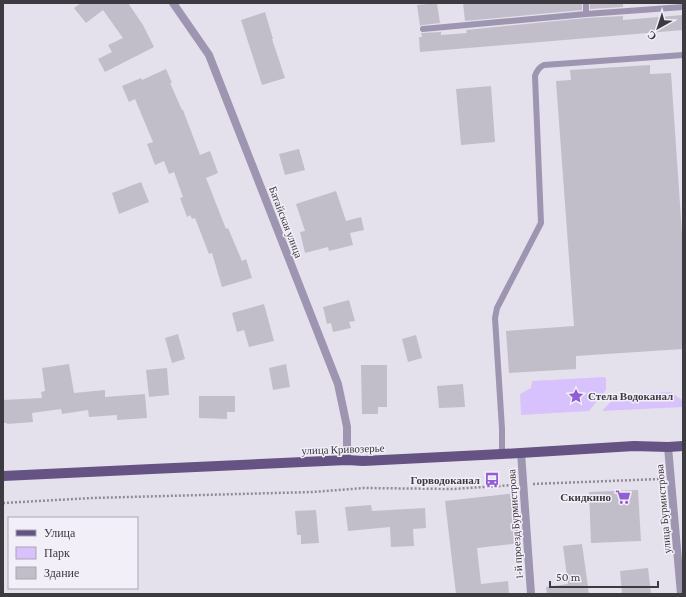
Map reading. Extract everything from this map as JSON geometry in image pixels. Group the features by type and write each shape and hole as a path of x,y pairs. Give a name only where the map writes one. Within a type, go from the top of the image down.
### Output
{"main road":[{"name":"улица Кривозерье","path":"3,476 347,460 363,461 634,446 683,446"}],"street":[{"name":"Батайская улица","path":"172,3 209,55 338,384 347,427 347,460"},
{"name":"улица Бурмистрова","path":"668,447 680,594"},
{"name":"1-й проезд Бурмистрова","path":"521,452 531,594"}],"lane":[{"path":"586,3 586,14"},
{"path":"631,3 631,11"},
{"path":"423,29 631,11 676,5 683,7"},
{"path":"502,454 502,429 495,318 497,308 541,223 535,76 537,71 544,65 683,55"}],"path":[{"path":"3,503 92,498 313,492 364,488 453,489 523,484 657,479"}],"green space":[{"path":"606,378 606,390 589,411 521,415 520,394 531,388 532,381"},
{"path":"671,392 683,401 683,407 602,411 617,395"}],"building":[{"path":"81,3 128,3 143,25 154,47 105,72 98,59 112,52 108,45 123,38 103,10 86,23 74,8"},
{"path":"437,3 440,23 420,26 417,5"},
{"path":"463,3 582,3 582,10 465,21"},
{"path":"590,3 623,3 623,7 590,9"},
{"path":"265,12 285,78 262,85 241,20"},
{"path":"683,15 683,30 420,52 419,37 422,37 421,33 441,32 441,35 467,33 466,30 586,18 623,16 623,20"},
{"path":"650,65 650,74 671,73 683,248 683,349 576,356 576,369 509,373 506,331 574,326 556,81 571,80 570,70"},
{"path":"166,69 172,83 170,83 183,110 200,155 210,151 218,173 206,178 226,229 228,228 242,261 246,259 252,278 222,287 212,253 209,254 195,218 192,219 190,215 187,217 180,198 183,197 174,172 169,174 164,161 155,165 147,144 153,142 135,99 129,102 122,86 141,78 142,80"},
{"path":"491,86 495,142 461,145 456,89"},
{"path":"299,149 305,170 285,175 279,154"},
{"path":"141,182 149,202 119,214 112,193"},
{"path":"336,191 346,221 361,217 364,230 350,233 353,245 329,251 328,247 305,253 300,232 305,231 296,204"},
{"path":"349,300 355,321 349,322 351,328 333,332 331,323 327,324 323,307"},
{"path":"264,304 274,341 249,347 244,330 237,332 232,313"},
{"path":"178,334 185,359 172,363 165,338"},
{"path":"416,335 422,358 408,362 402,339"},
{"path":"69,364 74,393 105,390 105,397 145,394 147,418 117,420 117,415 89,417 88,410 62,414 61,409 32,413 33,422 3,423 3,400 42,398 41,392 45,391 42,368"},
{"path":"286,364 290,387 273,390 269,368"},
{"path":"361,365 387,365 387,407 378,407 378,414 362,414"},
{"path":"167,368 169,395 149,397 146,370"},
{"path":"463,384 465,407 439,408 437,386"},
{"path":"199,396 235,396 235,412 227,412 227,419 199,418"},
{"path":"638,490 641,541 591,543 589,492"},
{"path":"516,493 521,543 477,548 481,584 508,581 509,594 456,594 445,501"},
{"path":"371,505 372,511 425,508 426,528 413,529 414,546 391,547 390,527 348,531 345,507"},
{"path":"316,510 319,543 301,544 301,535 297,535 295,511"},
{"path":"582,544 589,594 547,594 546,587 568,584 563,546"},
{"path":"648,568 651,593 622,594 620,571"}],"place":[{"name":"Стела Водоканал","path":"576,396"},
{"name":"Горводоканал","path":"492,480"},
{"name":"Скидкино","path":"623,497"}]}
